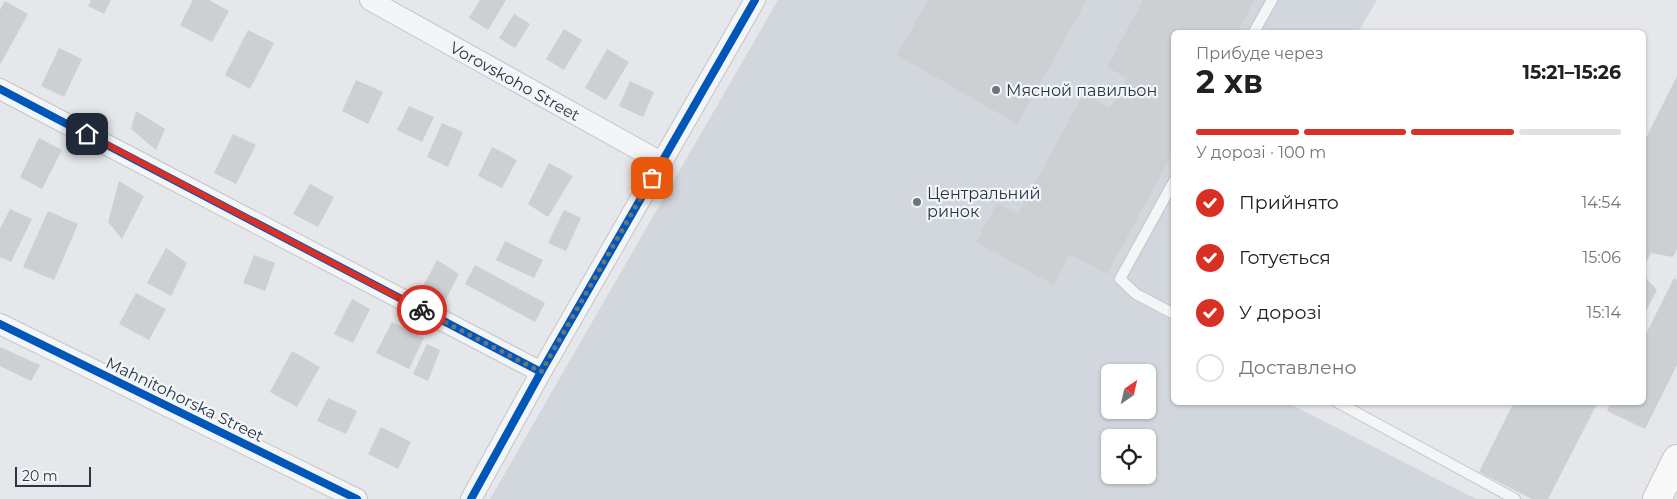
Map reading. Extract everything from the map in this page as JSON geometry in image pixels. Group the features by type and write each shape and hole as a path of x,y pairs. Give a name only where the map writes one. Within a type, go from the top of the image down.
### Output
{"street":[{"name":"Vorovskoho Street","path":"370,0 661,162"},
{"path":"470,499 755,0"},
{"path":"0,89 541,372"},
{"name":"Mahnitohorska Street","path":"0,324 358,499"},
{"path":"1656,499 1677,459"}],"lane":[{"path":"1255,30 1272,0"},
{"path":"1171,186 1120,279 1136,294 1171,312"},
{"path":"1342,405 1514,499"}],"shaded area":[{"name":"Центральний ринок","path":"778,0 1377,0 1359,30 1171,30 1171,405 1292,405 1476,499 490,499"}],"building":[{"path":"91,0 111,0 104,14 88,6"},
{"path":"193,0 209,0 229,11 212,42 180,25"},
{"path":"480,0 506,0 488,30 469,18"},
{"name":"Мясной павильон","path":"928,0 1087,0 1017,124 897,55"},
{"path":"1143,0 1255,0 1238,30 1171,30 1171,157 1107,274 1070,254 1054,285 976,242 997,203 1018,214 1084,93 1110,108 1127,78 1107,67"},
{"path":"5,1 28,14 0,65 0,10"},
{"path":"514,14 530,24 515,48 499,38"},
{"path":"564,29 582,40 564,70 546,59"},
{"path":"248,30 274,43 250,89 225,75"},
{"path":"59,48 82,59 64,97 41,86"},
{"path":"607,49 629,62 606,100 585,88"},
{"path":"1677,76 1677,249 1673,257 1651,253 1646,262 1646,138"},
{"path":"356,80 383,92 368,124 342,111"},
{"path":"630,81 654,92 643,117 619,106"},
{"path":"409,106 434,117 422,142 397,130"},
{"path":"136,111 165,129 156,150 131,129"},
{"path":"442,123 463,132 448,167 427,157"},
{"path":"233,134 256,145 236,184 214,173"},
{"path":"39,138 62,150 42,189 20,177"},
{"path":"492,147 517,160 502,188 478,176"},
{"path":"549,163 573,176 548,217 528,204"},
{"path":"119,181 144,196 122,239 108,222"},
{"path":"310,184 334,197 318,227 293,214"},
{"path":"10,209 32,219 11,262 0,257 0,229"},
{"path":"564,210 581,218 566,251 548,243"},
{"path":"48,211 78,224 54,280 23,267"},
{"path":"505,241 543,260 534,278 496,260"},
{"path":"166,248 187,263 171,296 147,283"},
{"path":"254,255 275,263 265,291 243,283"},
{"path":"437,260 459,274 443,305 422,288"},
{"path":"475,265 545,303 535,322 465,284"},
{"path":"1646,278 1657,290 1646,311"},
{"path":"1674,278 1677,280 1677,365 1645,429 1607,411 1610,405 1646,405 1646,334"},
{"path":"136,293 166,309 149,340 119,324"},
{"path":"352,299 370,309 353,343 334,334"},
{"path":"392,322 424,338 409,369 376,353"},
{"path":"427,344 440,350 428,381 413,374"},
{"path":"0,347 40,365 31,381 0,366"},
{"path":"292,351 320,367 297,407 270,392"},
{"path":"328,398 357,411 346,434 317,421"},
{"path":"1512,405 1596,405 1548,499 1532,499 1479,472"},
{"path":"381,427 411,442 398,469 368,454"}],"cycle path":[{"path":"471,499 541,372 755,0"},
{"path":"0,89 541,372"},
{"path":"0,324 357,499"}],"way so far":[{"path":"422,310 541,372 652,178"}],"place":[{"name":"Мясной павильон","path":"996,90"},
{"name":"Центральний ринок","path":"917,202"}],"route":[{"path":"87,134 422,310"}]}
